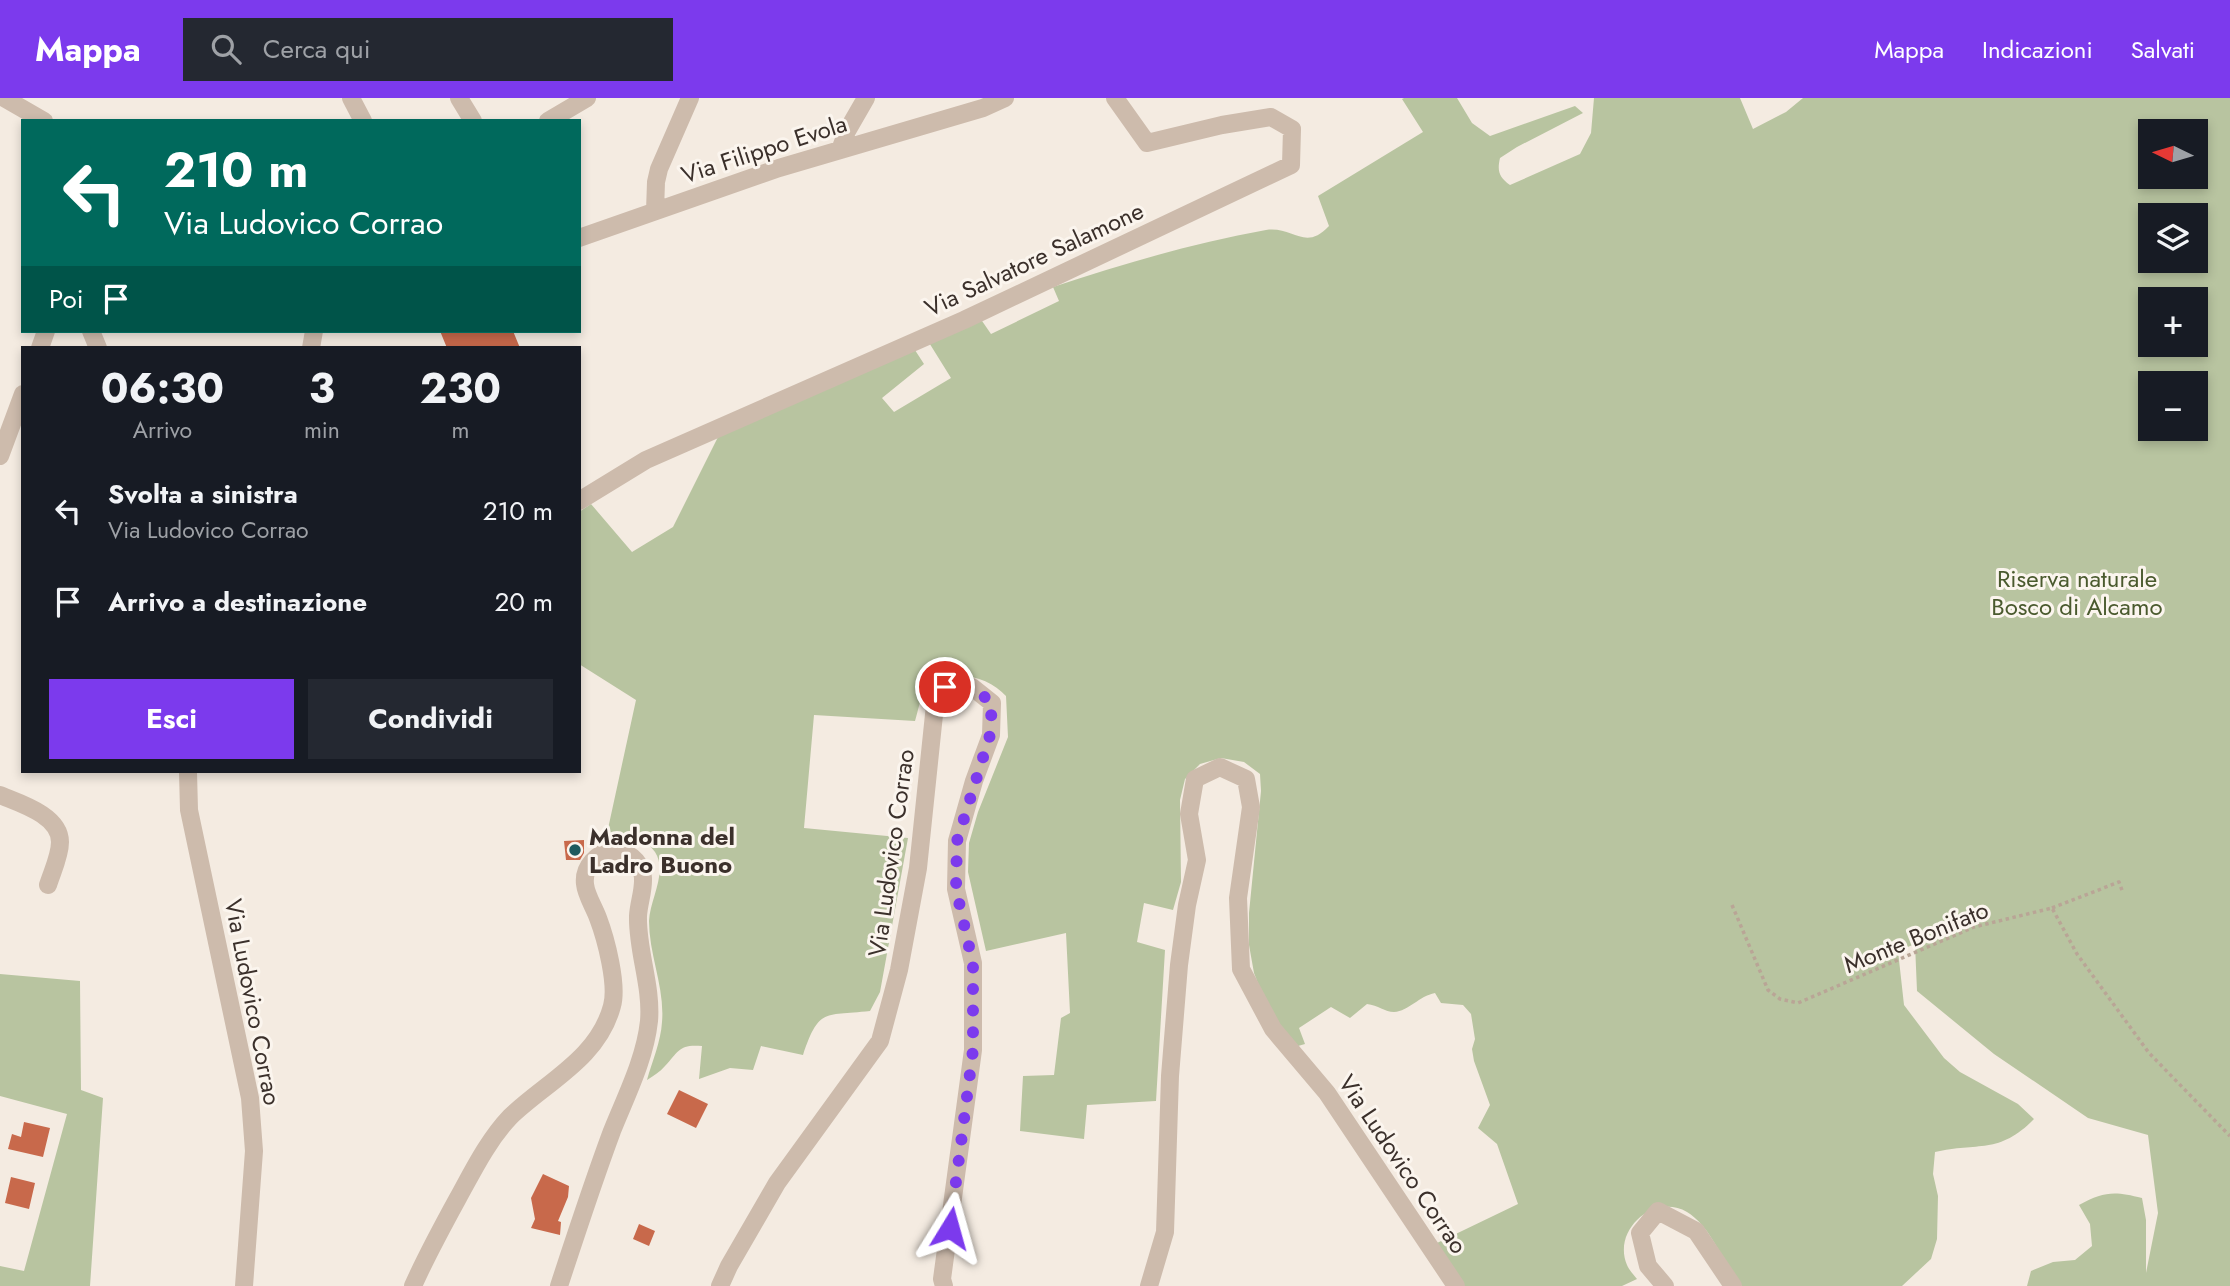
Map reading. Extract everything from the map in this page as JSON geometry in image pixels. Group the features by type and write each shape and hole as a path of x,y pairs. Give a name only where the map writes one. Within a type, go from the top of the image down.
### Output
{"street":[{"path":"4,98 41,119"},
{"path":"351,98 362,119"},
{"path":"459,98 472,119"},
{"path":"551,119 586,98"},
{"path":"655,211 659,169 690,98"},
{"path":"840,150 847,131 866,98"},
{"name":"Via Filippo Evola","path":"581,237 732,183 1004,98"},
{"name":"Via Salvatore Salamone","path":"581,500 646,460 964,320 1291,165 1292,128 1271,117 1222,125 1147,143 1115,98"},
{"path":"0,456 21,399"},
{"name":"Via Ludovico Corrao","path":"720,1286 777,1183 880,1041 899,970 918,868 935,705 945,687 972,687 992,703 990,735 957,841 956,889 973,964 973,1050 942,1279 944,1286"},
{"name":"Via Ludovico Corrao","path":"1149,1286 1165,1233 1170,1076 1179,965 1187,905 1197,860 1189,814 1195,779 1220,767 1246,779 1251,807 1238,898 1241,969 1273,1029 1327,1093 1456,1286"},
{"name":"Via Ludovico Corrao","path":"188,773 189,810 250,1098 254,1151 244,1286"},
{"path":"0,795 48,819 60,836 60,845 48,886"},
{"path":"414,1286 428,1251 483,1153 510,1117 570,1070 600,1034 612,1005 612,980 599,920 585,883 590,864 597,857 616,851 634,859 644,876 638,920 646,970 649,1020 643,1049 592,1185 559,1286"},
{"path":"1665,1286 1648,1266 1640,1233 1658,1212 1696,1231 1732,1286"}],"path":[{"name":"Monte Bonifato","path":"1732,905 1768,990 1780,999 1798,1003 1974,927 2052,908 2119,883 2123,893"},
{"path":"2052,908 2077,954 2149,1053 2230,1136"}],"green space":[{"name":"Riserva naturale Bosco di Alcamo","path":"1404,98 1457,98 1472,123 1490,136 1575,106 1583,113 1500,158 1500,173 1510,185 1580,154 1591,133 1594,98 1740,98 1753,129 1786,112 1803,98 2230,98 2230,1286 2027,1286 2031,1271 2053,1262 2075,1260 2092,1246 2090,1224 2079,1205 2110,1194 2142,1198 2146,1220 2146,1273 2158,1213 2148,1135 2088,1118 1994,1054 1917,991 1915,944 1898,951 1904,1005 1944,1058 1960,1072 2018,1104 2034,1119 1999,1143 1935,1152 1933,1174 1938,1196 1937,1239 1931,1259 1902,1286 1742,1286 1711,1237 1696,1219 1674,1207 1662,1207 1639,1218 1625,1239 1624,1252 1628,1267 1637,1279 1622,1286 1461,1286 1437,1243 1518,1204 1497,1144 1478,1128 1490,1105 1474,1061 1472,1049 1475,1039 1471,1014 1463,1005 1441,1003 1435,993 1394,1012 1367,1004 1350,1018 1331,1007 1299,1028 1305,1044 1298,1046 1287,1040 1266,1004 1254,973 1249,945 1260,774 1244,762 1221,758 1200,764 1185,779 1180,800 1181,882 1173,910 1144,903 1137,942 1165,950 1156,1101 1087,1105 1084,1139 1020,1131 1023,1076 1054,1075 1061,1018 1070,1013 1066,933 986,951 968,872 969,843 978,812 1008,737 1006,696 989,683 967,676 945,678 926,690 915,721 814,715 804,828 908,838 880,992 870,1011 833,1014 819,1021 803,1055 761,1046 753,1070 730,1068 699,1079 702,1046 688,1046 647,1080 662,1022 661,997 649,921 660,868 655,852 645,842 633,838 606,838 636,700 581,665 581,511 591,504 632,552 673,527 718,437 913,347 924,364 882,398 894,412 951,378 928,341 980,318 991,334 1059,301 1053,287 1158,255 1266,230 1313,237 1329,226 1318,196 1423,132 1402,99"},
{"path":"0,974 80,981 81,1090 103,1098 90,1286 0,1286 0,1266 24,1271 67,1114 0,1096"}],"building":[{"path":"441,333 514,333 519,346 446,346"},
{"name":"Madonna del Ladro Buono","path":"584,840 584,853 580,860 566,860 564,841"},
{"path":"679,1090 708,1104 696,1128 667,1114"},
{"path":"24,1122 50,1128 43,1157 8,1149 12,1134 21,1137"},
{"path":"543,1174 569,1186 568,1197 558,1221 561,1222 560,1235 531,1228 535,1219 531,1198"},
{"path":"11,1177 35,1183 29,1209 5,1203"},
{"path":"639,1224 655,1231 649,1246 633,1239"}],"place":[{"name":"Madonna del Ladro Buono","path":"575,850"}],"route":[{"path":"945,687 972,687 992,703 990,735 957,841 956,889 973,964 973,1050 950,1228"}]}
